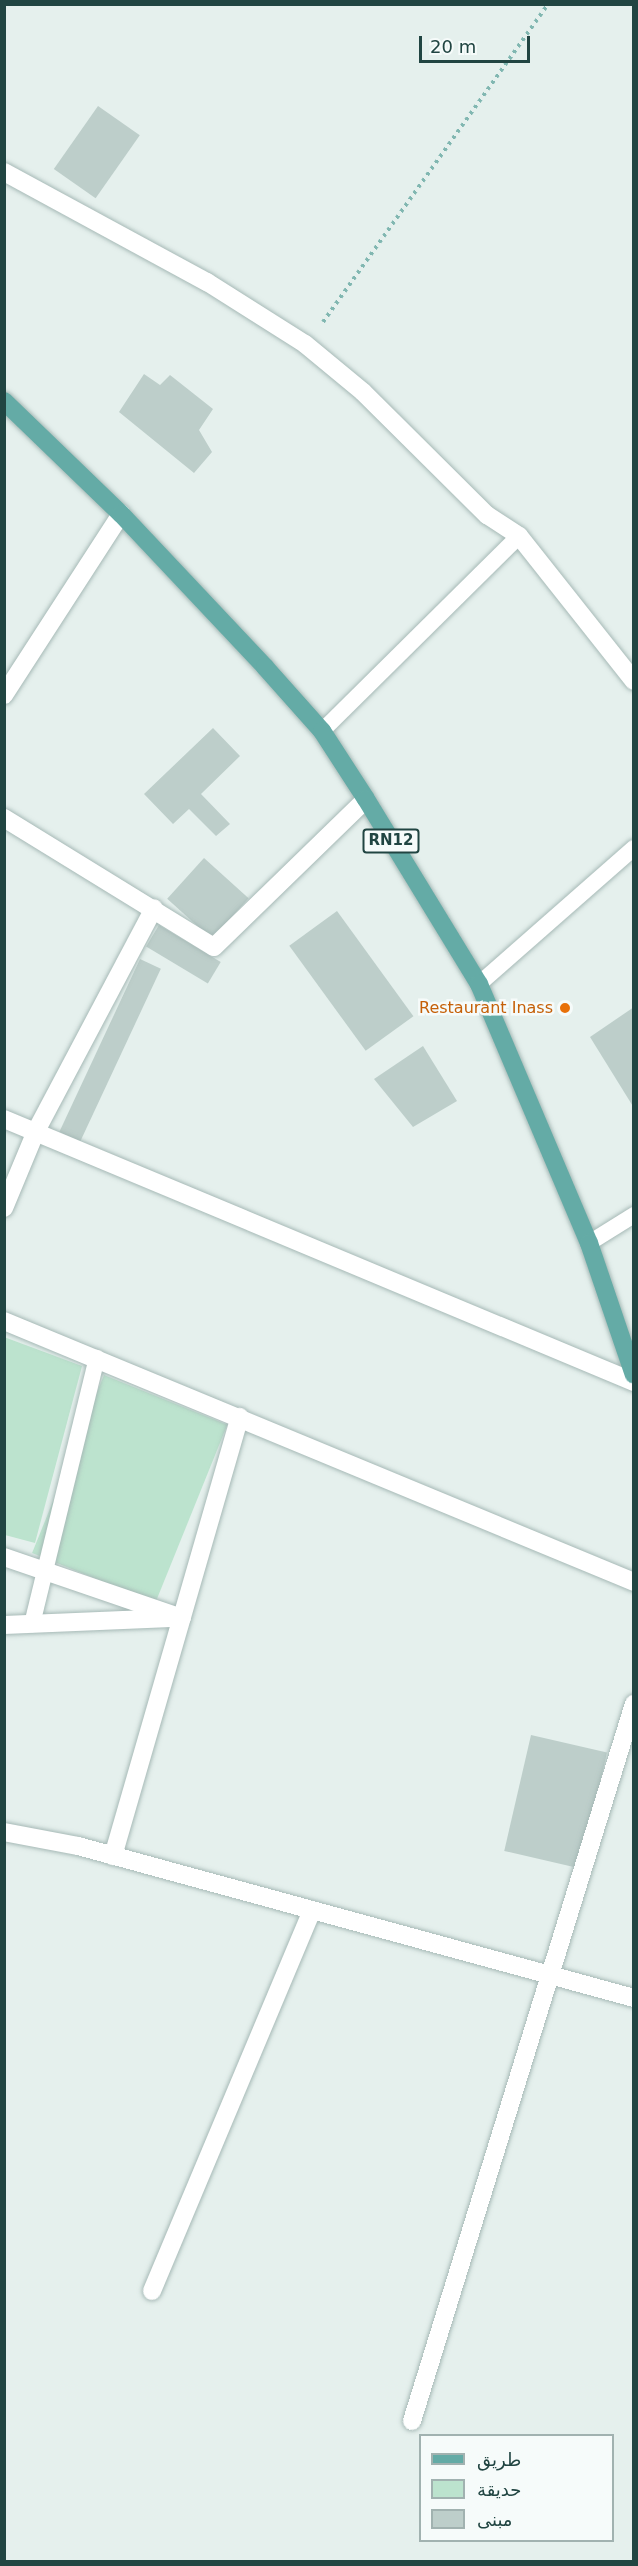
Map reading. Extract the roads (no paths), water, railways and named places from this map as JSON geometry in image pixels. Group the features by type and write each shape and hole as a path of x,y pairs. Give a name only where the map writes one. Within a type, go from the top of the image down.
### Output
{"main road":[{"name":"RN12","path":"4,401 122,514 322,731 366,799 479,984 589,1243 633,1375"}],"street":[{"path":"4,172 207,282 305,344 363,392 487,515 519,536 631,674"},
{"path":"4,695 122,514"},
{"path":"4,818 154,908 214,947 366,799"},
{"path":"4,1208 36,1131 154,908"},
{"path":"4,1119 633,1382"},
{"path":"4,1321 633,1582"},
{"path":"112,1856 240,1417"},
{"path":"4,1557 182,1618"},
{"path":"4,1625 182,1618"},
{"path":"412,2421 633,1704"},
{"path":"4,1832 112,1856 633,1998"},
{"path":"152,2291 312,1910"}],"lane":[{"path":"322,731 519,536"},
{"path":"479,984 633,848"},
{"path":"589,1243 633,1215"},
{"path":"32,1624 97,1358"}],"place":[{"name":"Restaurant Inass","path":"565,1008"}]}
